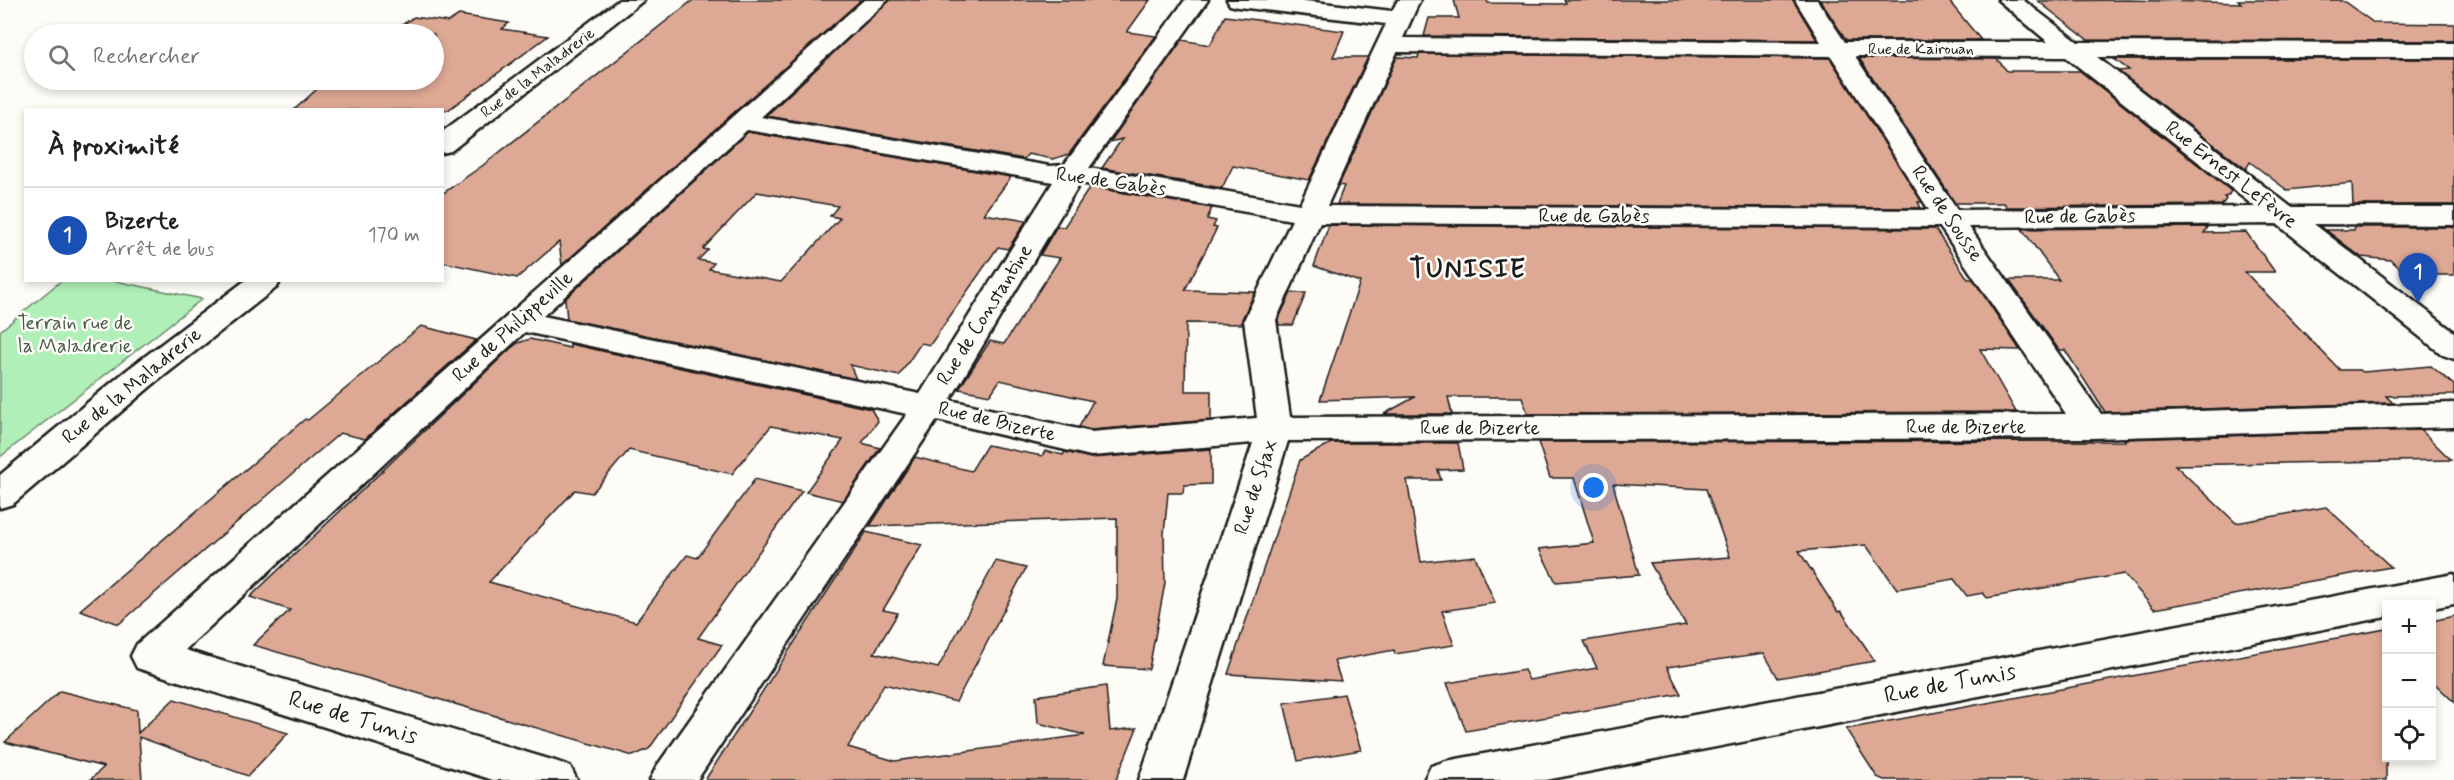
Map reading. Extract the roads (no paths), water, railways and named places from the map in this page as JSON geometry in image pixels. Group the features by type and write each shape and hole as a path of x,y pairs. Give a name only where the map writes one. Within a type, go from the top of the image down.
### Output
{"street":[{"name":"Rue de la Maladrerie","path":"444,143 633,0"},
{"name":"Rue de Philippeville","path":"151,656 519,321 877,0"},
{"name":"Rue de Constantine","path":"672,780 929,407 1072,173 1197,0"},
{"name":"Rue de Kairouan","path":"1238,0 1399,21 1838,49 2454,50"},
{"name":"Rue de Sousse","path":"1806,0 1949,219 2092,426"},
{"name":"Rue Ernest Lefèvre","path":"2009,0 2454,348"},
{"name":"Rue de Sfax","path":"1161,780 1275,429 1260,320 1399,21"},
{"name":"Rue de Gabès","path":"742,122 1050,174 1072,173 1309,214 1949,219 2454,216"},
{"name":"Rue de la Maladrerie","path":"0,495 139,378 263,282"},
{"name":"Rue de Bizerte","path":"519,321 929,407 1091,444 1275,429 2092,426 2454,415"},
{"name":"Rue de Tunis","path":"1446,780 2454,589"},
{"name":"Rue de Tunis","path":"151,656 555,780"}],"place":[{"name":"Bizerte","path":"2418,303"}],"district":[{"name":"TUNISIE","path":"1468,270"}],"park label":[{"name":"Terrain rue de la Maladrerie","path":"75,334"}]}
